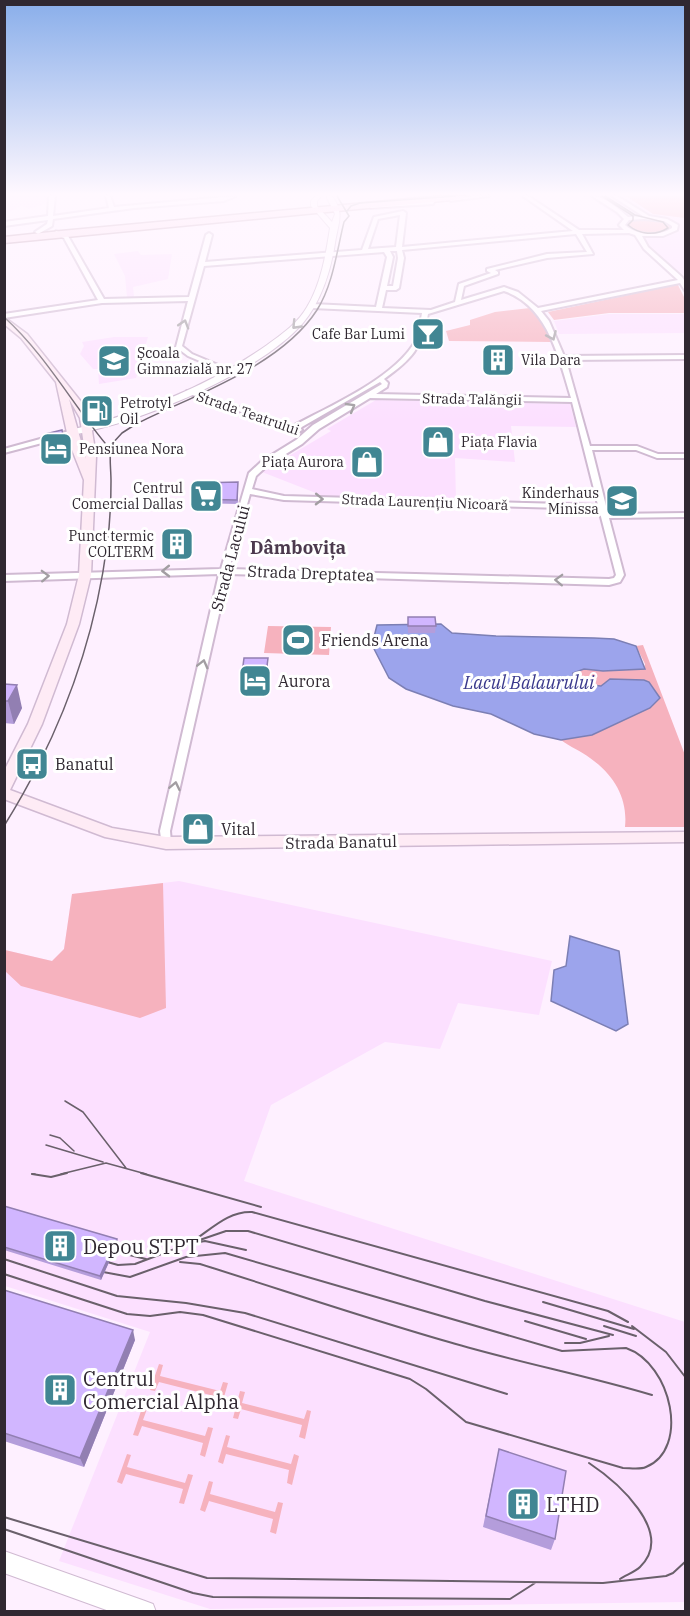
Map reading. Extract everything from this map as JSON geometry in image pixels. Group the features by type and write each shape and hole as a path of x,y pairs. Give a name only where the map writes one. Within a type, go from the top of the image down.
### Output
{"main road":[{"path":"4,317 24,336 77,403 85,418 92,457 85,575 67,645 35,724 4,787"},
{"path":"60,383 62,397 91,489"},
{"name":"Strada Banatul","path":"4,793 110,833 166,843 686,837"}],"street":[{"path":"84,271 102,301"},
{"path":"200,271 179,347 181,350 228,371"},
{"path":"4,451 146,412 228,371 284,338 301,321 312,306 323,271"},
{"path":"379,309 387,271"},
{"path":"383,288 396,288 399,271"},
{"path":"458,303 461,285 496,273 492,271"},
{"path":"672,271 686,290"},
{"path":"537,310 681,281"},
{"path":"312,306 425,312 437,311 507,290 516,293 537,310 546,321 562,358 576,402 604,511"},
{"path":"4,317 102,301 191,299"},
{"name":"Strada Lacului","path":"293,429 370,385 413,350 419,340 425,312"},
{"path":"562,358 686,357"},
{"name":"Strada Lacului","path":"166,843 165,831 225,571 251,478 256,469 386,384 379,379"},
{"name":"Strada Teatrului","path":"189,392 307,434"},
{"name":"Strada Talăngii","path":"369,396 576,402"},
{"path":"587,448 637,448 657,456 686,456"},
{"name":"Strada Laurențiu Nicoară","path":"248,491 284,498 686,515"},
{"name":"Strada Dreptatea","path":"4,578 225,571 609,582 618,580 620,575 604,511"},
{"path":"4,1562 146,1611"}],"shaded area":[{"path":"123,271 169,271 168,279 133,287 134,297 127,297"},
{"path":"678,285 685,299 685,313 609,313 554,320 548,312"},
{"path":"530,308 541,316 551,342 449,341 446,331 470,325 470,320 495,312"},
{"path":"609,314 685,314 685,333 559,334 554,321"},
{"name":"Școala Gimnazială nr. 27","path":"114,337 148,337 136,378 99,384 98,369 93,369 80,354 84,346 82,342"},
{"path":"376,400 570,404 576,427 511,426 515,462 455,458 456,500 326,497 262,472 331,431 327,429"},
{"name":"Friends Arena","path":"268,626 331,627 329,655 264,653"},
{"path":"643,645 685,755 685,827 625,827 624,806 618,788 599,765 561,740 592,735 610,679 601,686 588,685 578,681 573,674 584,669 603,671 644,669 645,664 636,646"},
{"path":"179,881 552,961 539,1015 458,1003 440,1049 385,1042 271,1105 244,1181 685,1322 685,1602 210,1609 59,1561 150,1332 5,1286 5,950 52,961 64,949 72,894"},
{"path":"163,883 166,1008 140,1018 21,986 5,971 5,950 52,961 64,949 72,894"},
{"path":"159,1364 163,1365 160,1376 220,1391 223,1382 228,1383 220,1411 215,1410 218,1397 159,1382 155,1391 150,1390"},
{"path":"240,1391 245,1392 242,1403 304,1419 307,1410 311,1411 305,1439 299,1437 302,1425 241,1409 238,1419 233,1418"},
{"path":"142,1408 147,1409 143,1420 205,1436 208,1427 213,1428 205,1457 200,1455 203,1443 142,1426 138,1436 133,1435"},
{"path":"226,1435 230,1436 227,1447 291,1464 294,1454 299,1456 292,1485 287,1483 289,1470 226,1454 223,1464 218,1462"},
{"path":"127,1454 131,1455 127,1467 185,1483 188,1474 193,1475 184,1504 179,1503 183,1489 126,1474 122,1484 117,1482"},
{"path":"209,1481 213,1482 210,1494 275,1512 278,1502 283,1503 276,1534 270,1532 273,1519 209,1501 205,1512 200,1510"}],"water":[{"name":"Lacul Balaurului","path":"441,624 452,633 614,639 636,646 645,669 603,671 584,669 573,673 573,677 582,684 601,686 610,679 644,680 649,682 660,698 650,708 592,735 561,740 534,734 491,714 453,706 406,689 389,678 372,645 377,625"},
{"path":"570,936 619,951 628,1024 616,1031 551,1001 554,970 566,966"}],"building":[{"path":"488,345 509,346 510,355 488,355"},
{"path":"100,398 105,405 90,408 86,400"},
{"path":"62,430 64,443 46,445 45,434"},
{"path":"238,482 237,500 191,499 192,491 198,490 198,483"},
{"name":"Punct termic COLTERM","path":"169,531 186,531 185,543 168,543"},
{"path":"408,617 435,617 436,626 408,626"},
{"path":"244,658 268,658 265,682 241,681"},
{"path":"4,684 17,685 8,701 4,701"},
{"name":"Depou STPT","path":"4,1206 117,1239 100,1276 4,1247"},
{"name":"Centrul Comercial Alpha","path":"4,1290 133,1330 80,1458 4,1433"},
{"name":"LTHD","path":"499,1449 566,1471 555,1539 486,1516"}],"tram line":[{"path":"4,826 41,760 83,655 101,582 109,529 111,445 122,433 136,424 235,377 282,347 301,330 317,310 333,271"},
{"path":"4,317 34,348 110,449"},
{"path":"65,1101 83,1112 126,1168"},
{"path":"50,1135 60,1138 74,1151"},
{"path":"46,1145 103,1162"},
{"path":"61,1174 106,1163 146,1174"},
{"path":"35,1174 32,1174 51,1177 67,1173"},
{"path":"141,1173 261,1207"},
{"path":"188,1244 218,1223 234,1215 252,1212 608,1311 628,1322"},
{"path":"188,1244 226,1231 248,1231 485,1301 613,1335"},
{"path":"188,1244 205,1241 246,1250"},
{"path":"93,1258 118,1265 135,1264 188,1244"},
{"path":"96,1247 146,1259"},
{"path":"4,1274 127,1314 150,1316 180,1312 203,1315 410,1379 426,1389 466,1422 623,1468 646,1467 660,1457 668,1443 671,1426 670,1407 664,1388 655,1371 642,1357 626,1348 562,1351 225,1253 186,1257 130,1277 87,1269"},
{"path":"4,1259 117,1296 186,1303 245,1313 507,1394"},
{"path":"180,1262 200,1264 474,1349 652,1395"},
{"path":"543,1302 634,1329"},
{"path":"525,1321 586,1339"},
{"path":"604,1326 636,1336"},
{"path":"632,1326 666,1352 686,1378"},
{"path":"565,1343 580,1343 609,1336"},
{"path":"589,1463 626,1495 647,1523 651,1539 649,1553 640,1567 620,1579"},
{"path":"4,1517 207,1578 603,1583 666,1576 686,1561"},
{"path":"4,1529 193,1593 213,1597 510,1599 535,1583"}],"place":[{"name":"Cafe Bar Lumi","path":"428,334"},
{"name":"Vila Dara","path":"498,360"},
{"name":"Școala Gimnazială nr. 27","path":"114,361"},
{"name":"Petrotyl Oil","path":"97,411"},
{"name":"Piața Flavia","path":"438,442"},
{"name":"Pensiunea Nora","path":"56,449"},
{"name":"Piața Aurora","path":"367,462"},
{"name":"Centrul Comercial Dallas","path":"206,496"},
{"name":"Kinderhaus Minissa","path":"622,501"},
{"name":"Punct termic COLTERM","path":"177,544"},
{"name":"Friends Arena","path":"298,640"},
{"name":"Aurora","path":"255,681"},
{"name":"Banatul","path":"32,764"},
{"name":"Vital","path":"198,829"},
{"name":"Depou STPT","path":"60,1246"},
{"name":"Centrul Comercial Alpha","path":"60,1390"},
{"name":"LTHD","path":"523,1504"}],"district":[{"name":"Dâmbovița","path":"298,547"}]}
